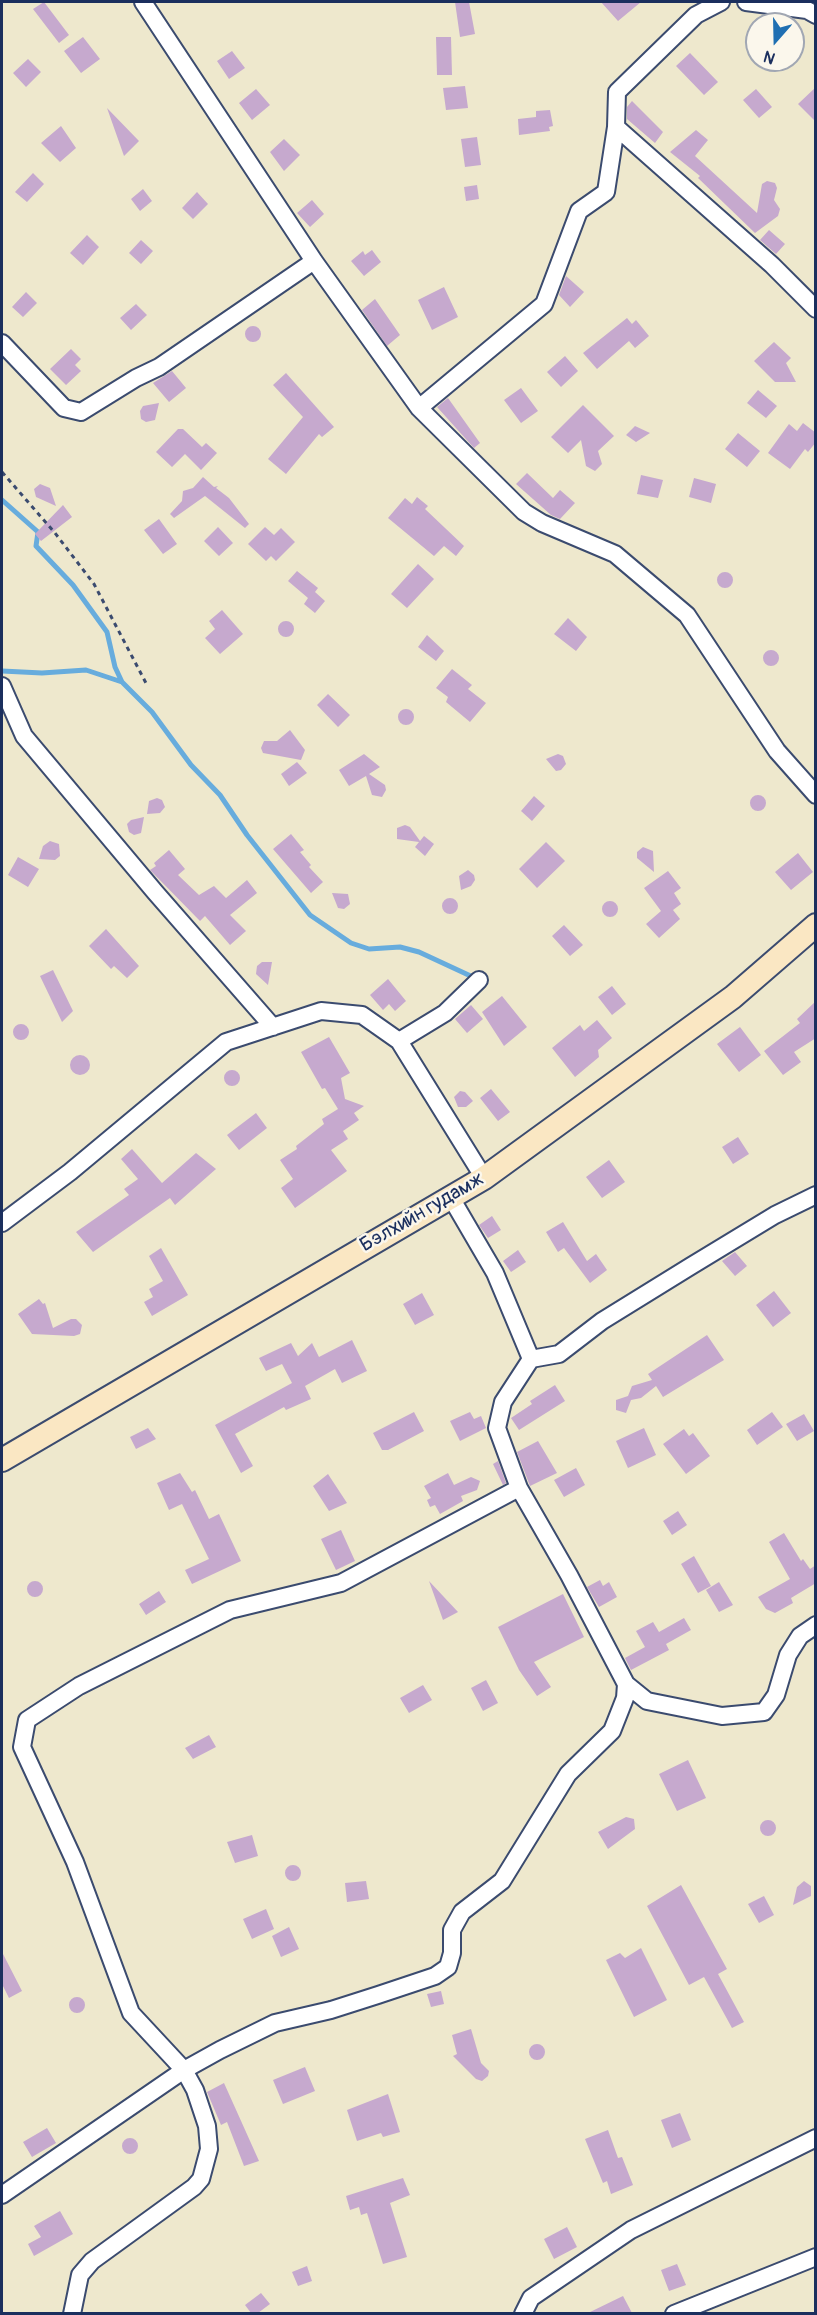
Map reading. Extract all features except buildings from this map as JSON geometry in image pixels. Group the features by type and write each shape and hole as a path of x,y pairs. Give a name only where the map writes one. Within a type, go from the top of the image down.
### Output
{"main road":[{"name":"Бэлхийн гудамж","path":"2,1460 484,1178 733,997 816,926"}],"street":[{"path":"143,2 314,261 419,408 524,512 542,523 615,554 687,615 777,751 816,795"},
{"path":"419,408 544,304 579,211 606,192 616,127 617,92 696,15 721,2"},
{"path":"746,2 807,9 816,15"},
{"path":"616,127 763,257 816,309"},
{"path":"2,343 64,408 81,412 136,378 159,367 314,261"},
{"path":"2,686 24,736 154,892 273,1027"},
{"path":"399,1041 445,1013 479,980"},
{"path":"2,1223 70,1172 226,1042 321,1011 362,1015 399,1041 484,1178"},
{"path":"816,1195 775,1215 691,1266 602,1322 559,1354 531,1359 503,1402 497,1428 519,1488 569,1575 626,1684 647,1701 722,1716 764,1712 776,1695 788,1655 800,1636 816,1625"},
{"path":"450,1196 495,1273 531,1359"},
{"path":"72,2313 80,2275 92,2261 194,2187 201,2179 209,2149 207,2126 195,2090 184,2070 131,2013 75,1862 22,1747 27,1720 79,1686 230,1610 341,1583 519,1488"},
{"path":"2,2195 184,2070 275,2023 331,2010 378,1995 435,1976 448,1967 452,1953 452,1929 462,1912 502,1881 568,1774 612,1731 625,1698 626,1684"},
{"path":"523,2313 531,2298 631,2230 816,2138"},
{"path":"674,2313 816,2257"}],"path":[{"path":"2,472 56,533 94,584 147,685"}],"waterway":[{"path":"2,500 38,532 36,546 73,585 107,632 115,667 122,682 152,712 191,765 220,795 247,835 310,915 351,943 369,949 400,947 419,952 475,978"},
{"path":"2,671 42,673 86,670 122,682"}]}
